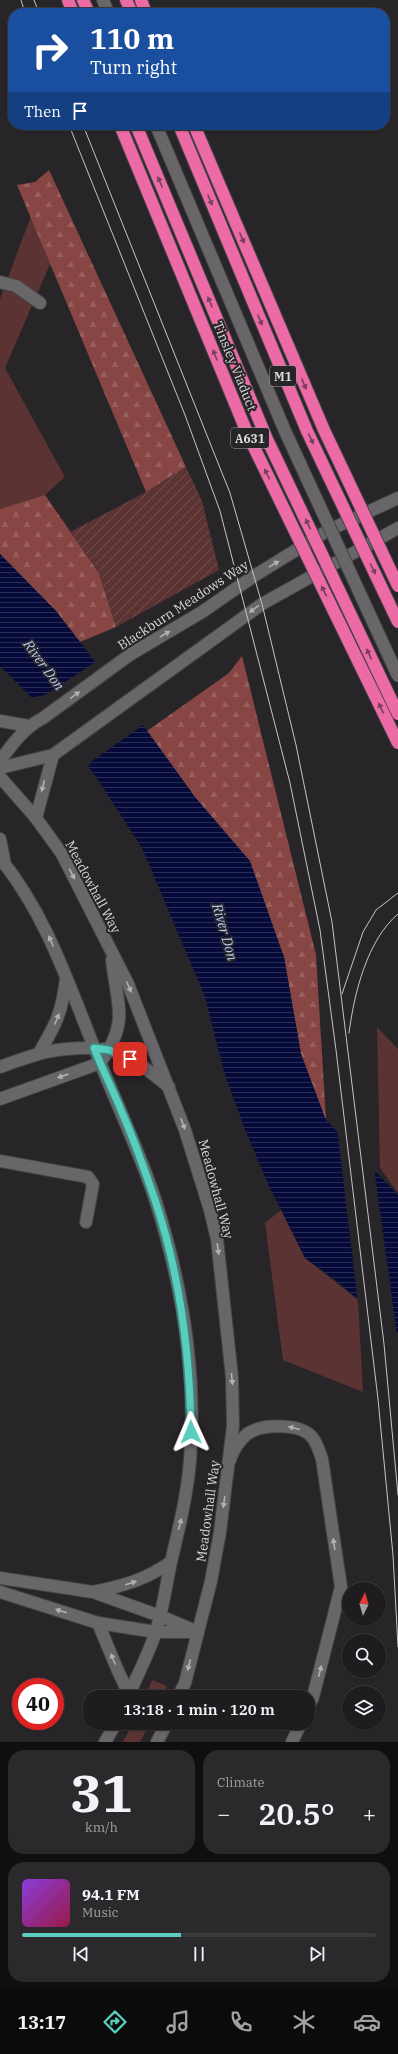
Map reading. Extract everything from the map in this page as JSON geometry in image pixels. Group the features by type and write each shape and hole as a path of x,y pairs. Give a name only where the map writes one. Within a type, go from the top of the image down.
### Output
{"highway":[{"name":"Tinsley Viaduct","path":"122,130 248,435 398,743"},
{"name":"Tinsley Viaduct","path":"138,130 267,439 398,714"},
{"name":"M1","path":"181,130 307,431 398,622"},
{"path":"196,130 324,430 398,586"}],"street":[{"path":"158,130 285,431 398,676"},
{"path":"0,282 16,286 40,303"},
{"name":"Blackburn Meadows Way","path":"0,760 15,740 29,726 43,718 131,654 202,612 254,576 327,531 398,498"},
{"path":"0,768 52,755 262,604 398,528"},
{"path":"0,721 29,726"},
{"path":"36,818 52,755"},
{"name":"Meadowhall Way","path":"0,777 36,818 62,854 128,984 170,1088 204,1190 216,1239 233,1388 233,1426 229,1464 211,1581 185,1683 182,1690"},
{"path":"0,839 3,862"},
{"name":"Meadowhall Way","path":"3,862 44,926 100,1063 123,1114 155,1201 172,1259 185,1326 190,1400 190,1462 183,1514 156,1632 131,1690"},
{"path":"0,1099 100,1063 109,1050 119,1028 121,1015 111,953"},
{"path":"39,1053 56,1022 63,1004 66,977"},
{"path":"0,1067 39,1053 70,1048 94,1048 109,1050 139,1063 170,1088"},
{"path":"0,1161 88,1177 93,1184 86,1222"},
{"path":"229,1464 235,1448 240,1440 248,1433 260,1429 287,1427 299,1429 311,1436 318,1446 322,1459 341,1588 315,1690"},
{"path":"93,1592 130,1584 154,1574 171,1562"},
{"path":"0,1578 93,1592 160,1616 198,1632"},
{"path":"0,1592 98,1623 156,1632 198,1632"},
{"path":"98,1623 127,1690"},
{"path":"105,1742 112,1730"},
{"path":"157,1742 163,1730"},
{"path":"292,1742 298,1730"}],"shaded area":[{"path":"31,216 50,264 5,368 65,477 45,495 0,509 0,299"},
{"path":"186,467 202,501 219,570 116,627 99,573 70,532 146,492"},
{"path":"377,1027 398,1049 398,1193 380,1168"},
{"path":"281,1210 305,1258 358,1300 363,1392 283,1360 265,1223"},
{"path":"152,1680 167,1686 165,1690 148,1690"},
{"path":"129,1730 146,1730 140,1742 123,1742"}],"green space":[{"path":"49,170 186,467 146,492 17,185 35,182"},
{"path":"45,495 99,573 116,627 80,642 56,611 0,554 0,509"},
{"path":"242,656 316,955 326,1121 301,1054 284,957 195,797 147,731 229,673"}],"water":[{"name":"River Don","path":"0,554 56,611 127,703 195,797 250,861 284,957 301,1054 326,1120 398,1195 398,1333 334,1279 305,1258 270,1188 245,1130 224,1072 205,997 142,848 96,777 54,720 0,666"}],"pier":[{"path":"97,661 145,724 92,761 87,769 52,721 29,698 45,695"},
{"path":"337,1129 374,1167 397,1335 358,1303"}],"tram line":[{"path":"21,0 23,8"},
{"path":"34,0 37,8"},
{"path":"71,130 185,415 220,511 290,783 320,930 336,1050 378,1399 393,1555 398,1647"},
{"path":"85,130 230,493 262,604 296,745 332,922 384,1344 398,1495"},
{"path":"342,994 363,932 376,910 398,893"},
{"path":"349,1033 354,1002 370,953 387,925 398,914"}],"route":[{"path":"130,1059 109,1050 94,1048 123,1114 139,1156 155,1201 172,1259 181,1298 185,1326 191,1432"}]}
